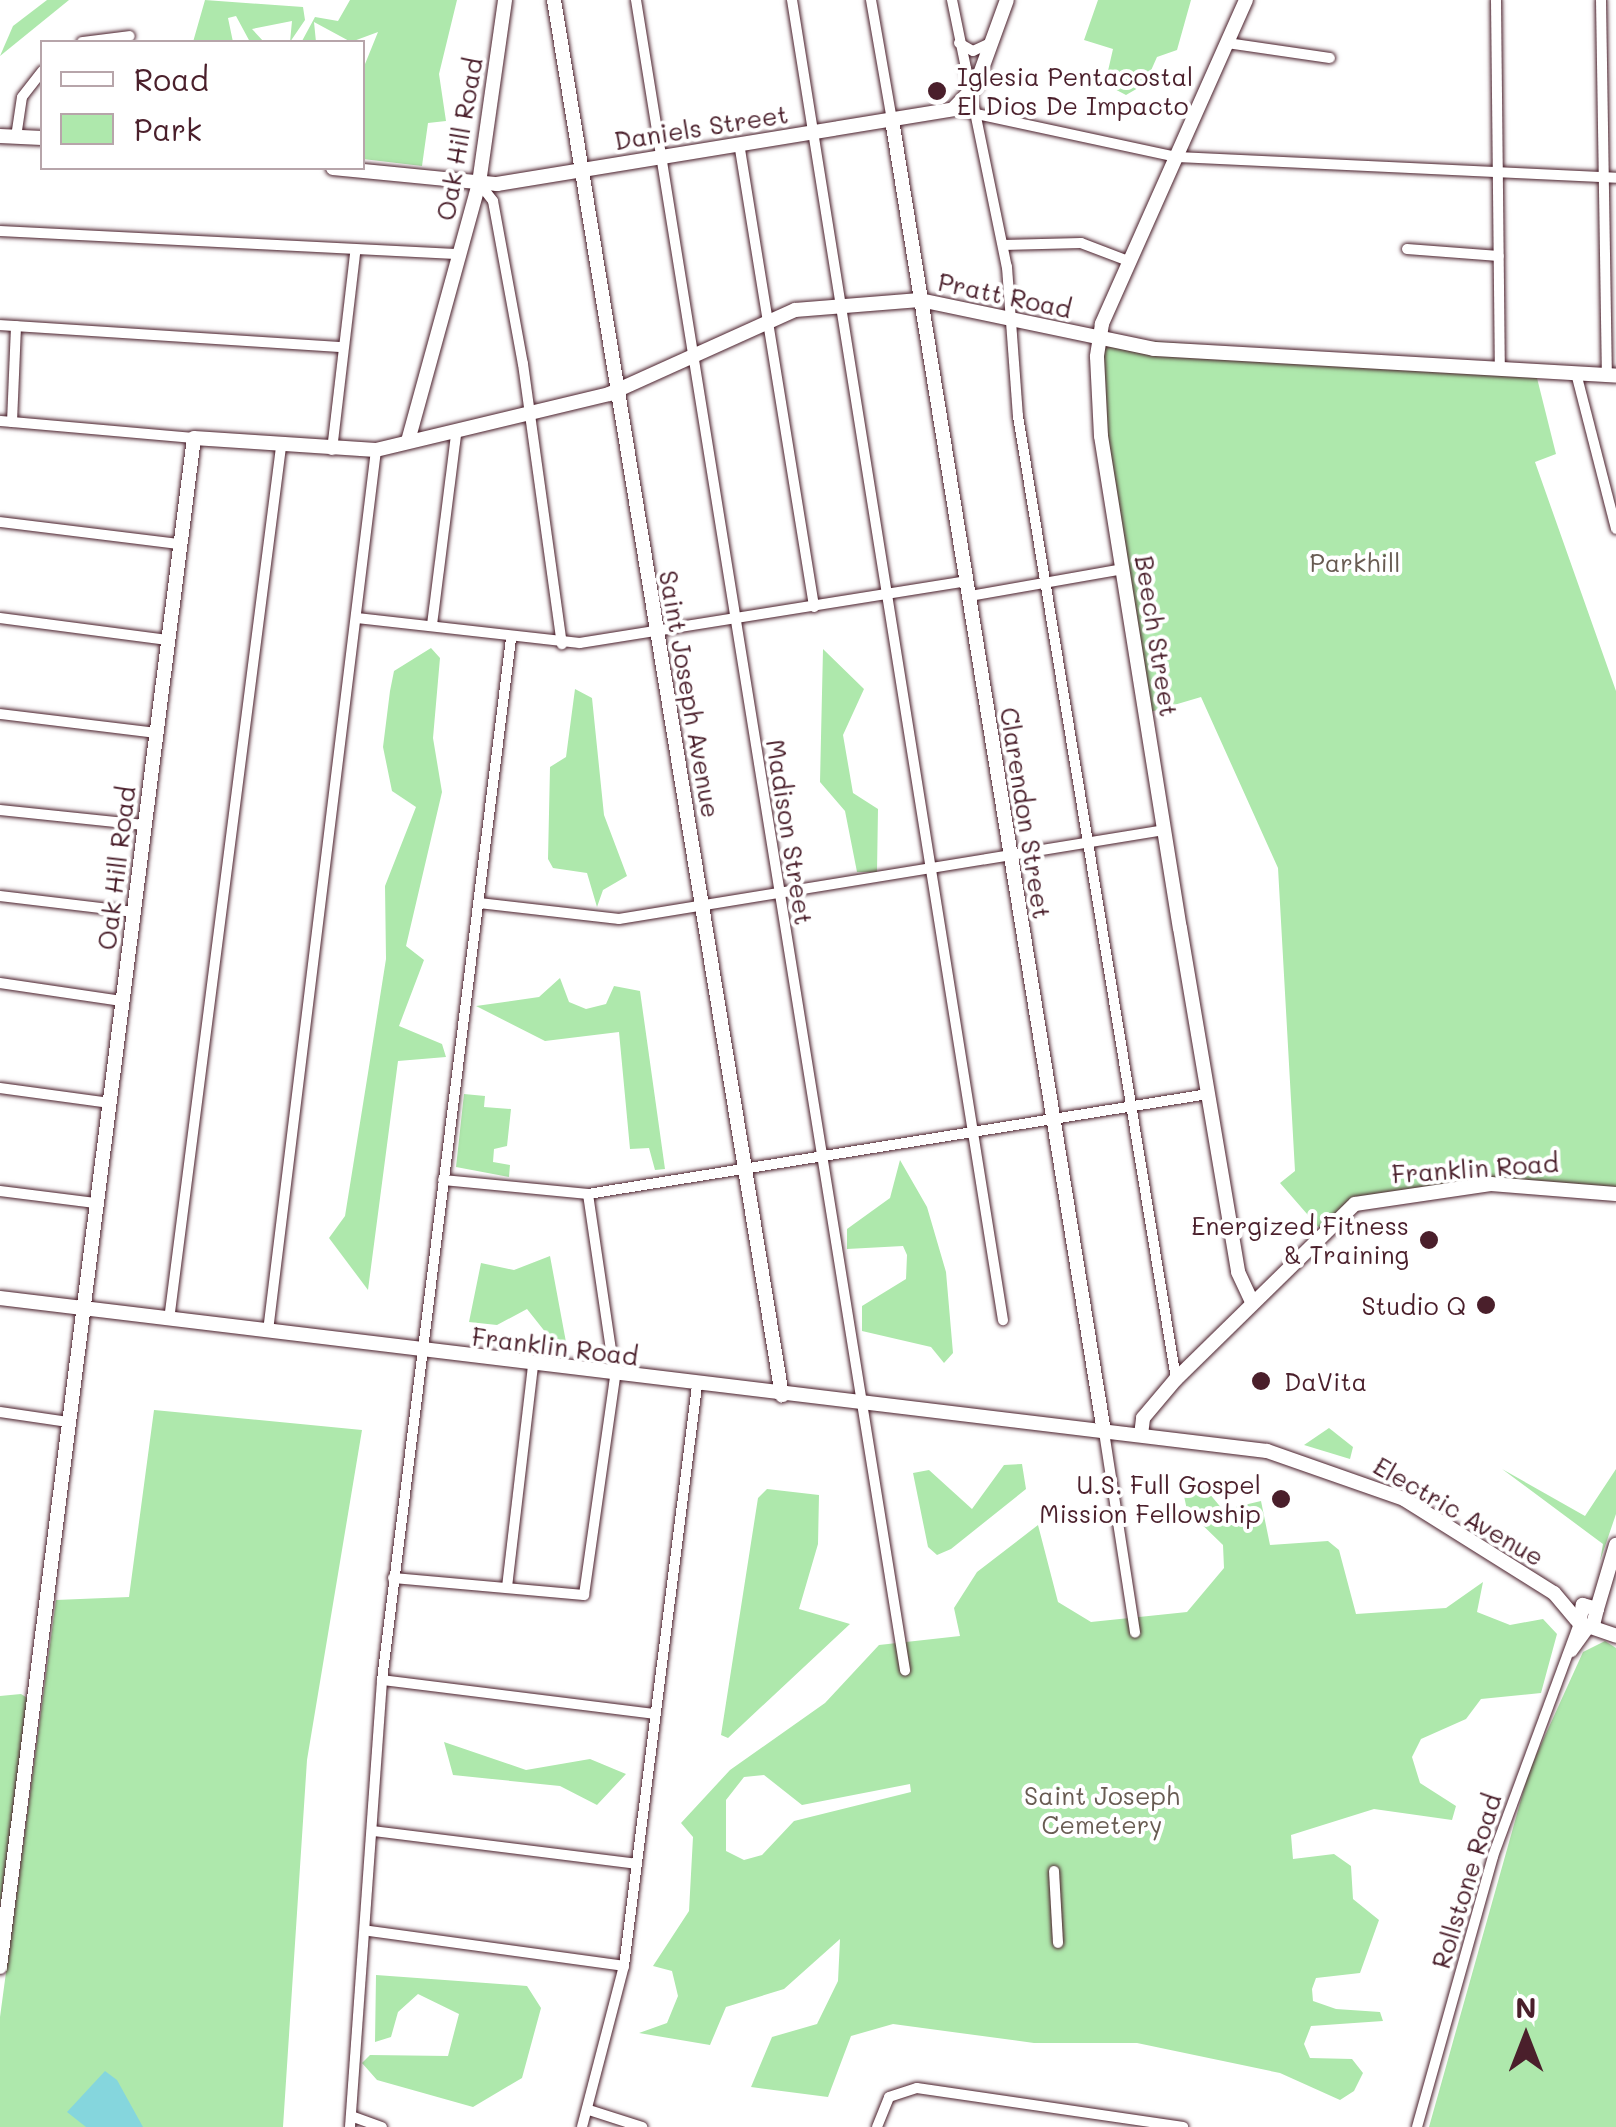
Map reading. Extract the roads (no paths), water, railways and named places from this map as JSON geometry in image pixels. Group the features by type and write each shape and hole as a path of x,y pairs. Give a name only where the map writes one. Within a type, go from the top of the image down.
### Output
{"street":[{"name":"Oak Hill Road","path":"408,441 478,183 506,0"},
{"name":"Saint Joseph Avenue","path":"554,0 782,1395"},
{"name":"Madison Street","path":"636,0 906,1670"},
{"path":"792,0 978,1132 1003,1320"},
{"name":"Clarendon Street","path":"871,0 1135,1633"},
{"path":"952,0 958,42 982,112 1004,246 1045,582 1176,1379"},
{"path":"952,109 972,90 1007,0"},
{"name":"Beech Street","path":"1246,0 1099,336 1102,436 1164,830 1208,1094 1252,1302"},
{"path":"1496,0 1500,368"},
{"path":"1601,0 1602,178 1611,375"},
{"path":"98,40 130,36"},
{"path":"958,42 973,52 991,42"},
{"path":"1227,44 1330,58"},
{"path":"40,75 20,104 8,136 40,138"},
{"name":"Daniels Street","path":"352,170 478,183 952,109"},
{"path":"952,109 982,112 1178,157 1499,178 1616,178"},
{"path":"739,144 814,607"},
{"path":"478,183 493,200 532,418 562,644"},
{"path":"0,231 355,253 460,254"},
{"path":"1004,246 1081,243 1131,262"},
{"path":"1406,250 1499,256"},
{"path":"332,452 355,253"},
{"name":"Pratt Road","path":"408,441 532,418 617,390 768,320 843,304 920,300 1154,349 1611,375"},
{"path":"0,326 342,347"},
{"path":"16,326 6,421 332,452 376,450 408,441"},
{"path":"1576,373 1616,529"},
{"path":"432,625 456,434"},
{"name":"Oak Hill Road","path":"0,1967 194,438"},
{"path":"169,1320 281,447"},
{"path":"268,1331 376,450"},
{"path":"0,522 180,544"},
{"path":"356,618 562,644 890,594 1045,582 1123,569"},
{"path":"0,618 168,640"},
{"path":"382,2127 350,2122 370,1931 382,1680 510,638"},
{"path":"0,714 156,733"},
{"path":"0,810 144,826"},
{"path":"479,902 619,919 1164,830"},
{"path":"0,896 134,912"},
{"path":"0,983 122,1001"},
{"path":"0,1088 110,1102"},
{"path":"443,1180 588,1194 1208,1094"},
{"name":"Franklin Road","path":"1141,1435 1143,1418 1176,1379 1327,1224 1372,1198 1540,1182 1616,1194"},
{"path":"0,1191 95,1203"},
{"path":"393,1578 584,1594 615,1377 588,1194"},
{"name":"Franklin Road","path":"0,1298 615,1377 1104,1432"},
{"path":"507,1587 532,1366"},
{"path":"582,2127 624,1966 697,1386"},
{"path":"0,1412 68,1422"},
{"name":"Electric Avenue","path":"1104,1432 1267,1451 1349,1474 1616,1633"},
{"name":"Rollstone Road","path":"1417,2127 1492,1856 1616,1545"},
{"path":"382,1680 655,1714"},
{"path":"374,1831 638,1864"},
{"path":"1054,1871 1058,1944"},
{"path":"370,1931 624,1966"},
{"path":"876,2127 889,2098 917,2088 1183,2127"},
{"path":"589,2110 642,2127"}],"water":[{"path":"105,2071 117,2080 143,2127 86,2127 67,2112"}],"place":[{"name":"Iglesia Pentacostal El Dios De Impacto","path":"937,91"},
{"name":"Energized Fitness & Training","path":"1429,1240"},
{"name":"Studio Q","path":"1486,1305"},
{"name":"DaVita","path":"1261,1381"},
{"name":"U.S. Full Gospel Mission Fellowship","path":"1281,1499"}],"park label":[{"name":"Parkhill","path":"1355,562"},
{"name":"Saint Joseph Cemetery","path":"1102,1810"}]}
